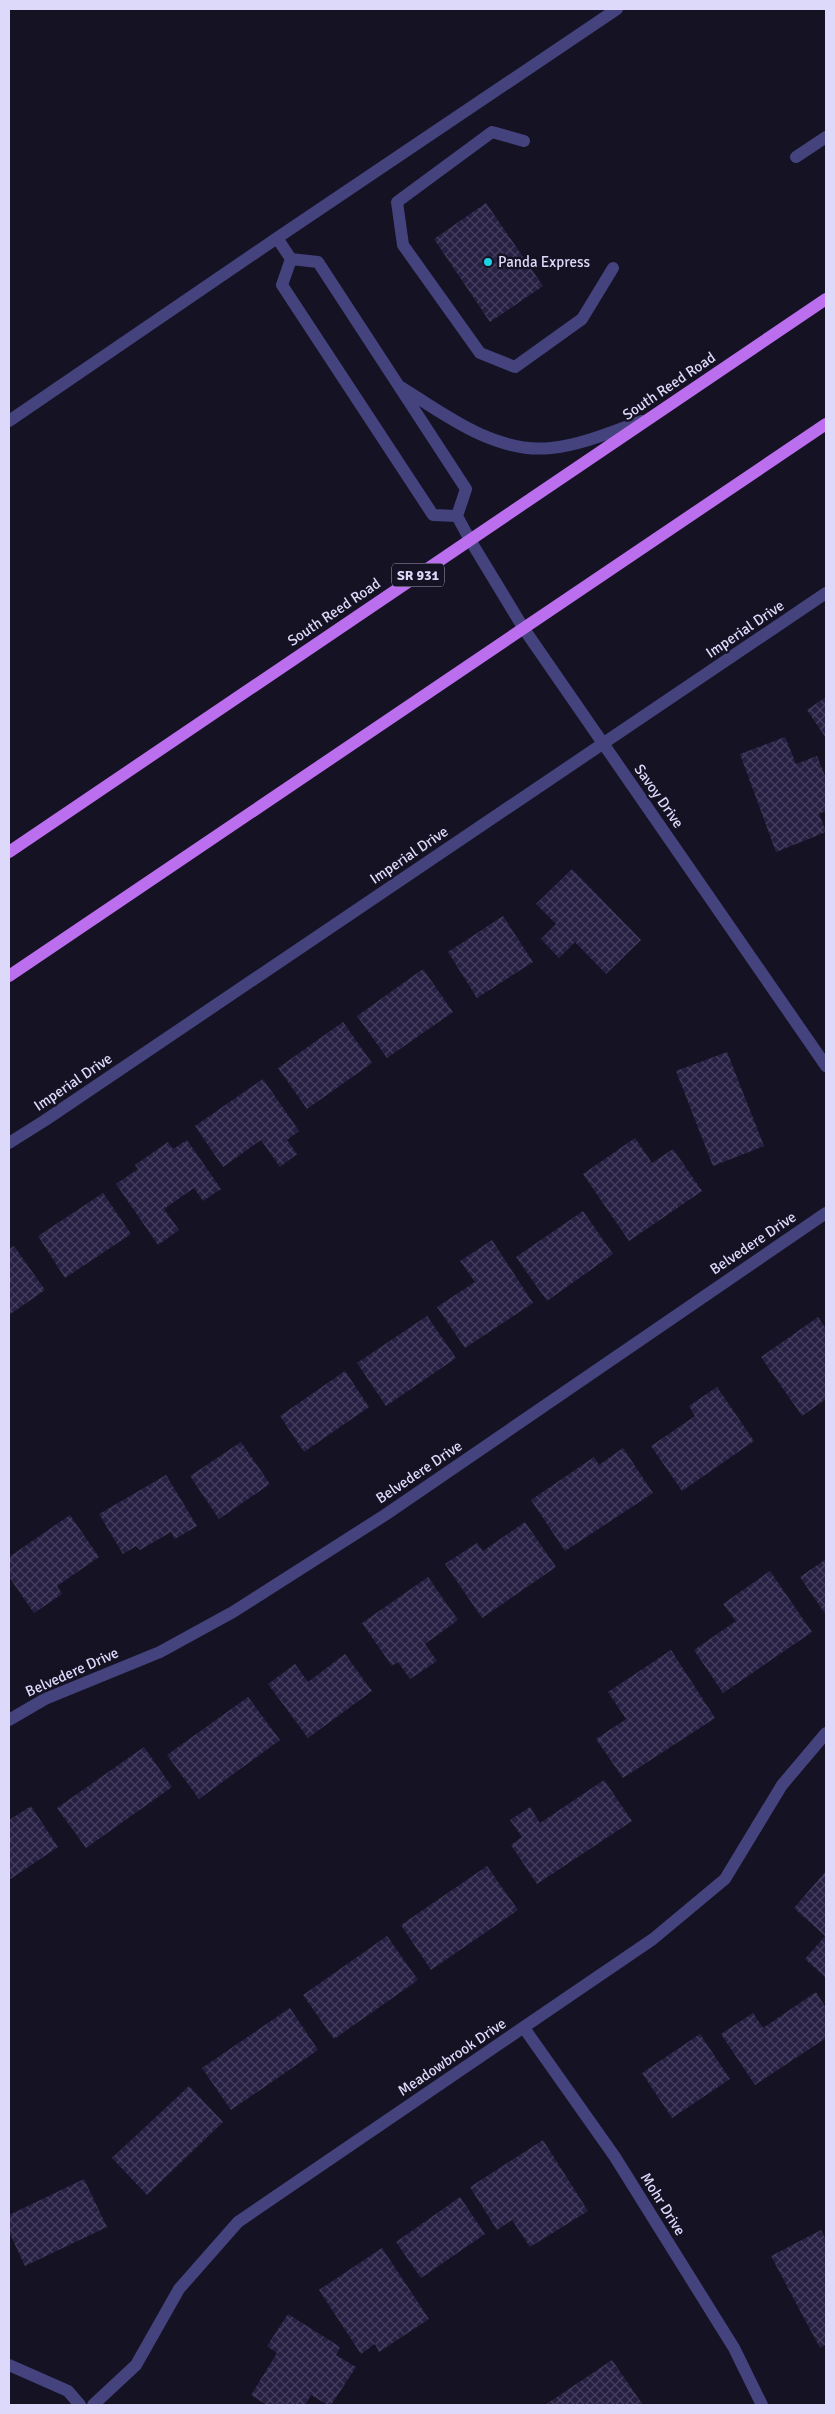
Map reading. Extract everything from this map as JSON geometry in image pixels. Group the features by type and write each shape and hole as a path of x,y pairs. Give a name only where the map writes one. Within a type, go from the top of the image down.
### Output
{"main road":[{"name":"South Reed Road","path":"9,852 826,299"},
{"path":"9,976 826,424"}],"street":[{"path":"9,421 617,9"},
{"path":"524,140 492,132 397,202 403,245 480,353 515,367 582,319 613,268"},
{"path":"796,158 826,137"},
{"path":"278,238 291,259"},
{"path":"291,259 318,262 466,490 457,516 433,515 282,285 291,259"},
{"path":"398,385 479,434 527,448 550,448 574,444 650,419"},
{"name":"Savoy Drive","path":"457,516 524,628 826,1066"},
{"name":"Imperial Drive","path":"9,1143 52,1116 826,593"},
{"name":"Belvedere Drive","path":"9,1720 45,1699 160,1652 233,1612 385,1516 826,1213"},
{"name":"Meadowbrook Drive","path":"94,2405 136,2365 179,2289 238,2222 654,1939 725,1879 782,1785 826,1733"},
{"name":"Mohr Drive","path":"524,2028 620,2165 734,2348 762,2405"},
{"path":"9,2365 68,2391 80,2405"}],"building":[{"name":"Panda Express","path":"486,203 543,286 490,322 434,239"},
{"path":"826,697 826,738 807,710"},
{"path":"785,737 796,764 817,756 826,778 826,811 819,814 826,832 776,852 740,754"},
{"path":"572,869 641,940 606,974 575,942 559,958 541,939 556,924 536,904"},
{"path":"503,916 533,962 477,998 448,952"},
{"path":"423,969 453,1012 387,1058 357,1016"},
{"path":"343,1022 372,1063 307,1109 278,1068"},
{"path":"727,1052 764,1146 713,1166 676,1071"},
{"path":"263,1079 299,1131 287,1140 297,1154 280,1167 261,1140 223,1167 195,1126"},
{"path":"635,1138 652,1163 673,1149 702,1191 629,1241 583,1174"},
{"path":"187,1140 221,1189 203,1201 194,1188 164,1209 179,1230 158,1245 116,1184 138,1169 135,1165 168,1142 173,1149"},
{"path":"103,1193 131,1234 65,1278 38,1236"},
{"path":"583,1211 613,1254 547,1301 516,1257"},
{"path":"492,1240 533,1303 465,1348 437,1307 475,1282 460,1261"},
{"path":"14,1246 45,1290 9,1315 9,1249"},
{"path":"427,1316 456,1358 386,1406 357,1363"},
{"path":"818,1317 826,1329 826,1399 802,1416 761,1357"},
{"path":"345,1371 369,1407 304,1452 280,1416"},
{"path":"717,1387 754,1441 682,1491 651,1446 695,1416 689,1406"},
{"path":"241,1442 270,1484 219,1519 190,1476"},
{"path":"623,1448 653,1493 565,1551 531,1500 594,1457 599,1465"},
{"path":"166,1475 197,1526 175,1539 171,1532 140,1550 136,1546 123,1554 99,1514"},
{"path":"70,1515 99,1557 57,1586 62,1594 34,1613 9,1577 9,1557"},
{"path":"525,1522 556,1567 482,1618 445,1564 477,1543 483,1551"},
{"path":"826,1559 826,1615 800,1577"},
{"path":"770,1571 812,1632 723,1693 694,1650 736,1621 723,1604"},
{"path":"428,1577 458,1620 425,1644 437,1661 410,1679 398,1662 392,1666 362,1623"},
{"path":"671,1650 715,1718 623,1778 596,1739 626,1719 608,1692"},
{"path":"345,1654 372,1691 308,1738 268,1684 295,1664 308,1682"},
{"path":"248,1697 280,1740 199,1799 167,1755"},
{"path":"144,1747 172,1787 86,1848 57,1808"},
{"path":"604,1780 632,1821 537,1884 511,1845 522,1837 510,1820 530,1807 540,1823"},
{"path":"31,1806 58,1847 9,1880 9,1820"},
{"path":"487,1866 518,1910 431,1970 401,1925"},
{"path":"826,1871 826,1978 805,1959 825,1936 794,1908"},
{"path":"387,1936 418,1980 334,2039 303,1995"},
{"path":"816,1992 826,2008 826,2038 755,2085 721,2034 753,2013 763,2028"},
{"path":"290,2008 318,2050 231,2110 202,2068"},
{"path":"700,2034 730,2079 672,2118 642,2073"},
{"path":"189,2086 223,2122 147,2195 112,2158"},
{"path":"543,2140 588,2211 530,2247 512,2220 497,2230 470,2187"},
{"path":"84,2179 107,2227 25,2266 9,2232 9,2215"},
{"path":"460,2197 485,2234 421,2278 396,2242"},
{"path":"821,2230 826,2240 826,2344 820,2348 771,2256"},
{"path":"382,2248 429,2319 379,2352 375,2344 361,2354 319,2290"},
{"path":"288,2314 340,2347 336,2355 356,2367 331,2405 311,2395 305,2405 267,2405 251,2395 277,2353 267,2346"},
{"path":"612,2360 643,2405 545,2405"}],"place":[{"name":"Panda Express","path":"488,262"}]}
